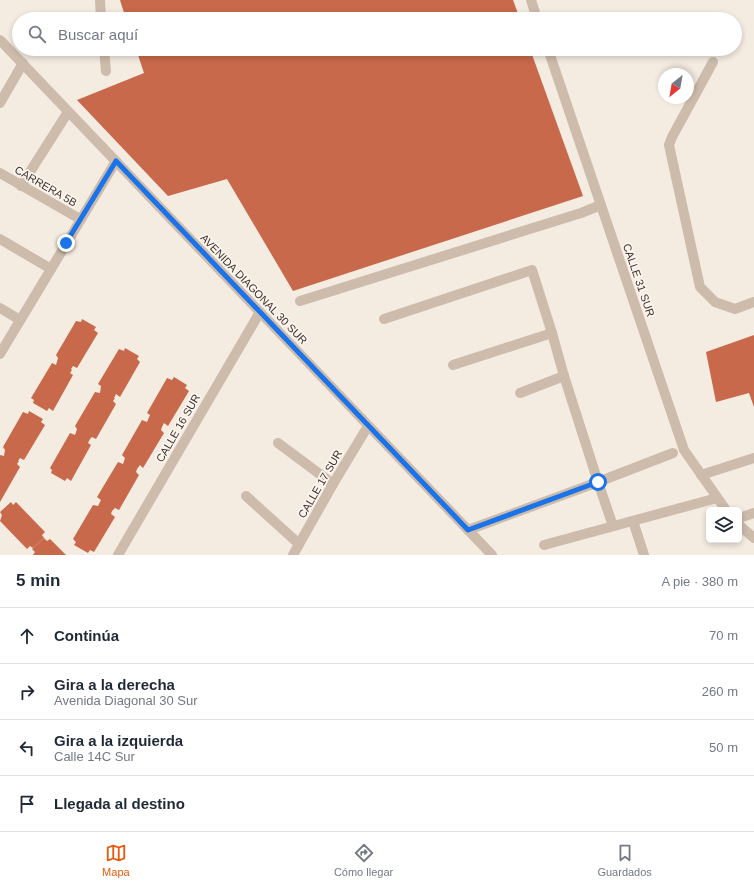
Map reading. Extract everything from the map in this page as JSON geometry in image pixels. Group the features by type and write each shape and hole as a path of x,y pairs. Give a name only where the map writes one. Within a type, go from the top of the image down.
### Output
{"street":[{"path":"100,0 101,12"},
{"path":"531,0 535,12"},
{"name":"AVENIDA DIAGONAL 30 SUR","path":"0,40 12,52"},
{"name":"AVENIDA DIAGONAL 30 SUR","path":"16,56 492,555"},
{"path":"105,56 106,71"},
{"name":"CALLE 31 SUR","path":"550,56 684,450 724,507"},
{"path":"713,62 672,136 669,146 700,287 715,302 735,309 754,302"},
{"path":"0,103 23,63"},
{"path":"21,186 68,112"},
{"path":"0,354 116,161"},
{"name":"CARRERA 5B","path":"0,174 80,219"},
{"path":"300,301 601,205"},
{"path":"0,239 51,269"},
{"path":"384,319 532,270 564,376 613,526"},
{"path":"0,308 20,320"},
{"name":"CALLE 16 SUR","path":"118,555 260,312"},
{"path":"453,365 552,333"},
{"path":"520,393 564,376"},
{"name":"CALLE 17 SUR","path":"293,555 368,426"},
{"path":"278,443 333,484"},
{"path":"468,530 673,453"},
{"path":"701,475 754,458"},
{"path":"246,496 299,544"},
{"path":"544,545 717,498"},
{"path":"742,517 754,513"},
{"path":"633,521 644,555"},
{"path":"742,528 754,538"}],"building":[{"path":"120,0 513,0 517,12 124,12"},
{"path":"138,56 533,56 583,196 293,291 227,179 168,196 77,100 144,73"},
{"path":"82,319 96,327 94,330 98,333 77,368 73,366 71,369 72,370 70,373 73,375 53,411 49,408 47,411 33,403 34,400 31,398 52,363 56,365 58,358 56,355 76,321 81,322"},
{"path":"754,335 754,407 749,393 716,402 706,352"},
{"path":"125,348 139,356 137,359 140,362 120,397 116,394 113,401 116,404 96,439 92,437 90,439 88,443 91,445 71,481 67,478 65,481 51,473 52,470 50,468 70,433 75,435 77,429 75,426 95,392 100,393 101,386 98,384 119,349 124,351"},
{"path":"174,377 187,385 185,388 189,391 168,426 164,423 161,430 164,433 143,468 140,465 137,469 136,472 139,475 119,510 115,508 112,511 111,514 115,517 94,552 90,550 88,553 74,545 76,542 73,539 93,505 98,506 101,500 97,497 118,462 123,464 125,458 122,455 142,420 147,422 150,415 147,413 167,378 172,380"},
{"path":"29,411 43,419 41,422 45,425 24,460 20,458 18,461 17,464 20,467 0,502 0,455 4,456 5,450 3,447 23,412 28,414"},
{"path":"11,502 13,505 16,502 45,532 42,535 44,538 33,548 30,546 27,549 0,521 2,515 0,512"},
{"path":"44,538 47,541 50,539 66,555 33,555 35,552 32,549"}],"route":[{"path":"66,243 116,161 468,530 598,482"}]}
